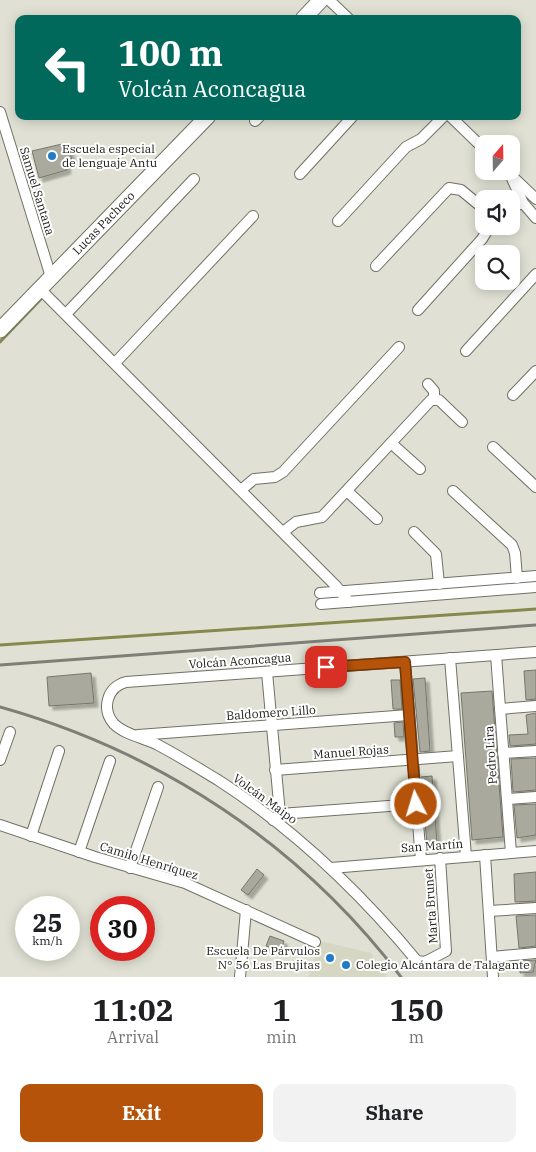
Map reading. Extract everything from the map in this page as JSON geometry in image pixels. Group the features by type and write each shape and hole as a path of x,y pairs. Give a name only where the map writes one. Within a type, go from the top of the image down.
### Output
{"main road":[{"path":"307,15 321,0"},
{"name":"Lucas Pacheco","path":"0,330 204,120"}],"street":[{"path":"330,0 345,15"},
{"name":"Samuel Santana","path":"0,112 2,126 51,277"},
{"path":"300,174 349,120"},
{"path":"338,221 406,147 421,139 440,120"},
{"path":"454,120 475,140"},
{"path":"66,314 194,179"},
{"path":"512,180 523,203 536,218"},
{"path":"516,180 536,199"},
{"path":"376,266 450,188 461,190 475,202"},
{"path":"115,363 253,216"},
{"path":"418,310 484,235"},
{"path":"466,351 536,274"},
{"path":"40,289 283,532 342,592 349,602"},
{"path":"241,490 254,479 274,476 283,472 399,347"},
{"path":"513,395 536,371"},
{"path":"283,532 296,522 322,517 434,398 434,391 428,384"},
{"path":"434,398 439,400 462,422"},
{"path":"391,443 420,469"},
{"path":"493,447 536,487"},
{"path":"347,491 377,518"},
{"path":"452,491 512,545 515,552 517,578"},
{"path":"414,532 436,554 439,584"},
{"path":"320,593 536,576"},
{"path":"320,604 536,588"},
{"name":"Volcán Aconcagua","path":"126,682 536,652"},
{"name":"Pedro Lira","path":"496,655 511,853"},
{"path":"450,658 466,856"},
{"path":"405,662 421,860"},
{"path":"267,672 275,770 276,817 416,804"},
{"name":"Volcán Maipo","path":"126,682 116,685 110,692 108,700 108,714 117,727 184,760 276,817 379,916 417,961"},
{"path":"500,709 536,706"},
{"name":"Baldomero Lillo","path":"136,735 409,715"},
{"path":"0,760 10,732"},
{"path":"31,836 59,751"},
{"path":"503,753 536,751"},
{"name":"Manuel Rojas","path":"275,770 458,756"},
{"path":"80,852 110,761"},
{"path":"130,868 158,787"},
{"path":"507,799 536,796"},
{"name":"Camilo Henríquez","path":"0,825 130,868 185,883 314,942"},
{"name":"San Martín","path":"331,868 536,851"},
{"path":"486,855 493,977"},
{"name":"Marta Brunet","path":"417,961 426,962 446,951 440,858"},
{"path":"489,911 536,908"},
{"path":"240,977 246,910"},
{"path":"492,957 536,953"}],"shaded area":[{"name":"Colegio Alcántara de Talagante","path":"320,941 371,953 387,977 308,977"}],"building":[{"name":"Escuela especial de lenguaje Antu","path":"62,144 63,149 69,147 72,161 66,162 67,170 39,178 32,151"},
{"path":"536,670 536,699 526,700 524,671"},
{"path":"91,673 94,703 49,706 47,677"},
{"path":"425,678 430,751 420,752 413,679"},
{"path":"391,680 400,680 402,709 393,709"},
{"path":"492,691 503,837 472,840 461,693"},
{"path":"536,713 536,744 510,746 509,735 528,734 526,715"},
{"path":"403,722 404,737 395,737 394,723"},
{"path":"536,758 536,790 513,792 511,759"},
{"path":"432,776 437,843 427,844 421,777"},
{"path":"536,804 536,835 517,838 514,805"},
{"path":"257,869 264,875 248,895 241,890"},
{"path":"536,872 536,901 515,902 514,874"},
{"path":"536,915 536,946 519,948 516,916"},
{"path":"270,936 284,941 281,951 266,946"},
{"path":"536,960 533,972 520,973 520,961"}],"waterway":[{"path":"0,342 41,299"},
{"path":"0,645 536,609"}],"railway":[{"path":"0,665 536,625"},
{"path":"0,707 59,726 116,749 171,777 223,809 272,845 318,885 361,929 401,977"}],"place":[{"name":"Escuela especial de lenguaje Antu","path":"52,156"},
{"name":"Escuela De Párvulos N° 56 Las Brujitas","path":"330,958"},
{"name":"Colegio Alcántara de Talagante","path":"346,965"}],"route":[{"path":"326,667 405,662 416,804"}]}
